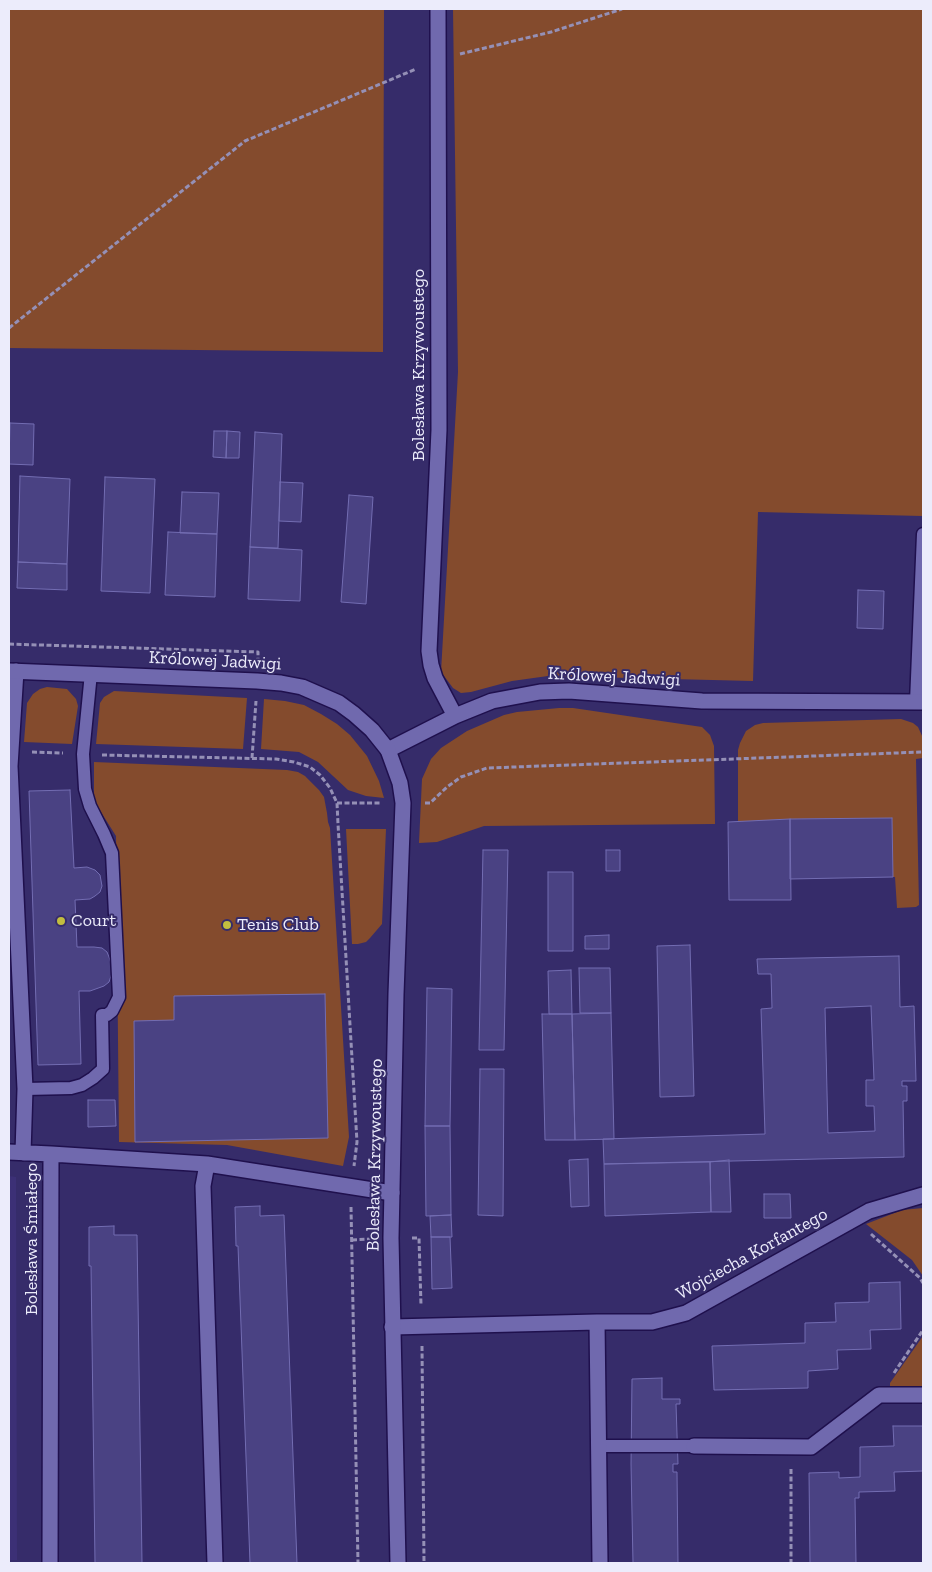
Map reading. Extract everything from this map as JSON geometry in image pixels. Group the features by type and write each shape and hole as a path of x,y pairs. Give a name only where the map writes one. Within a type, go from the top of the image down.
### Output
{"street":[{"name":"Bolesława Krzywoustego","path":"438,9 439,430 429,651 435,678 454,716"},
{"name":"Królowej Jadwigi","path":"12,671 280,682 302,687 339,703 372,730 388,750 454,716 492,701 515,695 540,692 569,691 702,701 920,702"},
{"name":"Bolesława Śmiałego","path":"12,671 10,752 25,1090 16,1153 51,1154 50,1563"},
{"name":"Bolesława Krzywoustego","path":"388,750 400,784 403,803 396,994 392,1193 392,1327 398,1563"},
{"path":"51,1154 208,1164 392,1193"},
{"path":"208,1164 204,1186 215,1563"},
{"name":"Wojciecha Korfantego","path":"392,1327 652,1322 686,1313 869,1211 923,1195"},
{"path":"597,1322 600,1563"},
{"path":"694,1446 811,1446 879,1396 923,1395"}],"lane":[{"path":"920,702 923,534"},
{"path":"25,1090 70,1088 82,1085 94,1078 103,1069 102,1015 107,1015 112,1011 119,997 112,853 90,806 85,789 83,754 91,673"},
{"path":"598,1446 694,1446"}],"path":[{"path":"9,328 246,141 438,60 551,32 622,9"},
{"path":"10,752 260,758 294,762 310,767 320,775 330,788 337,803 357,1142 351,1187 358,1563"},
{"path":"337,803 430,803 461,777 487,768 923,752"},
{"path":"852,1220 877,1238 923,1283"},
{"path":"879,1396 923,1330"},
{"path":"790,1447 791,1563"}],"shaded area":[{"path":"9,9 384,9 383,352 9,348"},
{"path":"453,9 923,9 922,516 758,512 753,681 548,676 512,681 461,693 453,688 441,672 458,372"},
{"path":"47,687 67,689 76,699 78,706 72,744 24,742 27,703 33,694"},
{"path":"114,691 247,698 243,749 96,744 100,703 104,697"},
{"path":"264,699 304,705 337,724 350,735 367,756 379,781 384,798 366,796 348,790 318,762 299,752 261,749"},
{"path":"573,708 702,727 710,735 714,746 715,824 484,826 437,842 419,843 422,779 431,759 441,748 467,731 504,715"},
{"path":"901,719 918,727 923,738 923,758 916,759 919,905 916,907 897,908 895,877 893,877 891,818 790,819 738,822 738,750 746,731 755,725 763,723"},
{"name":"Tenis Club","path":"94,762 287,770 298,772 305,776 324,797 330,828 349,1137 343,1166 227,1145 119,1142 116,836 94,801"},
{"path":"346,829 386,829 382,924 366,942 358,944 352,944"},
{"path":"9,1176 16,1177 17,1560 9,1560"},
{"path":"923,1208 923,1276 912,1260 866,1224 902,1210"},
{"path":"923,1336 923,1386 890,1387 890,1383"}],"building":[{"path":"10,423 34,424 33,465 9,464"},
{"path":"214,431 227,431 226,458 213,457"},
{"path":"227,431 240,432 239,458 226,458"},
{"path":"255,432 282,434 278,548 250,547"},
{"path":"20,476 70,479 67,564 18,562"},
{"path":"105,477 155,479 150,593 101,591"},
{"path":"280,482 303,483 301,522 279,521"},
{"path":"182,492 219,493 217,534 180,533"},
{"path":"349,495 373,497 366,604 341,602"},
{"path":"168,532 217,534 215,597 165,595"},
{"path":"250,547 302,550 300,601 248,599"},
{"path":"18,562 67,564 67,590 17,588"},
{"path":"858,590 884,591 883,629 857,628"},
{"path":"70,790 74,868 87,867 95,870 100,875 102,886 100,892 90,899 75,900 77,947 102,948 107,952 113,970 109,982 104,986 90,991 79,991 81,1064 38,1065 29,791"},
{"path":"892,818 893,877 790,879 790,819"},
{"path":"790,819 791,900 729,900 728,822"},
{"path":"483,850 508,850 504,1050 479,1050"},
{"path":"606,850 620,850 620,871 606,871"},
{"path":"548,872 573,872 573,951 548,951"},
{"path":"609,935 609,949 585,949 585,936"},
{"path":"690,945 694,1096 660,1097 657,946"},
{"path":"899,956 900,1007 914,1006 916,1081 902,1081 902,1086 907,1086 907,1101 903,1101 904,1157 604,1164 603,1139 765,1134 761,1009 772,1008 771,974 758,974 757,959","holes":["871,1006 874,1080 866,1080 866,1106 874,1106 875,1131 828,1133 825,1008"]},
{"path":"579,968 610,968 611,1013 580,1013"},
{"path":"571,970 572,1014 549,1014 548,971"},
{"path":"427,988 452,989 450,1126 425,1126"},
{"path":"325,994 328,1138 135,1142 134,1021 174,1020 174,996"},
{"path":"611,1013 614,1139 575,1140 572,1014"},
{"path":"542,1014 572,1014 575,1140 545,1140"},
{"path":"480,1069 504,1069 503,1216 478,1215"},
{"path":"88,1100 115,1100 116,1126 88,1127"},
{"path":"425,1126 450,1126 451,1215 426,1216"},
{"path":"588,1159 589,1206 571,1207 569,1160"},
{"path":"729,1160 731,1212 711,1212 710,1162"},
{"path":"710,1162 711,1212 605,1216 604,1164"},
{"path":"764,1194 790,1194 791,1218 764,1218"},
{"path":"260,1206 260,1216 284,1215 297,1563 250,1563 235,1207"},
{"path":"451,1215 452,1237 431,1237 430,1216"},
{"path":"114,1226 114,1235 137,1235 142,1563 95,1563 89,1227"},
{"path":"431,1237 450,1237 452,1288 432,1289"},
{"path":"900,1282 901,1329 870,1330 871,1349 837,1350 838,1369 808,1371 808,1388 714,1390 712,1346 805,1343 805,1323 836,1322 835,1303 869,1302 869,1283"},
{"path":"662,1378 662,1399 680,1399 680,1404 676,1404 678,1464 673,1464 673,1472 677,1472 678,1563 633,1563 632,1379"},
{"path":"893,1426 923,1426 923,1471 894,1472 895,1491 859,1492 859,1498 855,1498 856,1563 810,1563 809,1473 839,1472 839,1478 860,1477 860,1447 894,1446"}],"place":[{"name":"Court","path":"61,921"},
{"name":"Tenis Club","path":"227,925"}]}
